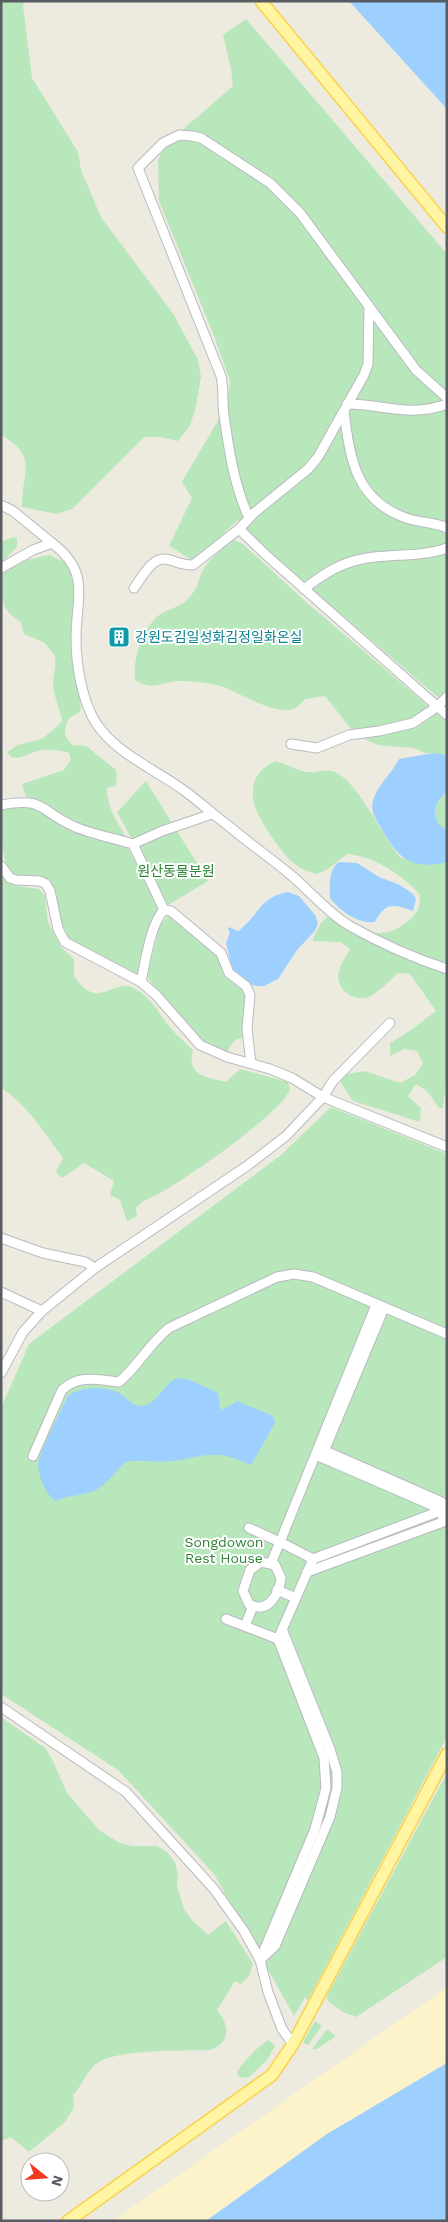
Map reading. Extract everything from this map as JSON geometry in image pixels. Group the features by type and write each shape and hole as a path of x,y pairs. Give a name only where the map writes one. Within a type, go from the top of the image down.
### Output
{"main road":[{"path":"261,1 447,227"},
{"path":"68,2221 272,2075 293,2044 447,1754"}],"street":[{"path":"249,518 239,496 231,465 224,413 222,376 138,168 163,143 179,135 201,138 270,183 300,213 416,370 447,398"},
{"path":"134,588 151,565 158,559 164,558 193,565 239,529 249,518 308,469 318,457 346,408 368,364 369,308"},
{"path":"346,408 405,411 437,408 447,404"},
{"path":"346,408 349,450 358,477 369,495 394,512 409,519 447,528"},
{"path":"1,505 13,511 73,562 78,575 80,595 76,640 82,686 96,723 109,738 167,777 292,876 325,908 349,925 381,942 447,969"},
{"path":"239,529 304,589 447,714"},
{"path":"1,568 32,550 52,543"},
{"path":"304,589 324,574 363,558 422,554 447,548"},
{"path":"291,744 317,748 349,735 379,731 413,723 438,706 447,696"},
{"path":"1,805 22,801 37,803 72,826 133,844 162,831 212,814"},
{"path":"133,844 164,910"},
{"path":"1,866 10,878 40,881 46,884 50,891 58,929 61,937 69,946 142,982 200,1044 227,1057 251,1063 292,1078 323,1097 447,1147"},
{"path":"142,982 155,926 164,910"},
{"path":"164,910 171,911 222,953 229,973 246,986 250,995 248,1029 251,1063"},
{"path":"1,1373 23,1332 42,1311 95,1268 247,1166 286,1136 323,1097 333,1081 390,1024"},
{"path":"1,1238 43,1253 85,1262 95,1268"},
{"path":"33,1456 62,1390 70,1382 82,1378 119,1382 132,1371 155,1339 169,1328 277,1277 294,1274 313,1277 447,1334"},
{"path":"1,1292 42,1311"},
{"path":"271,1563 320,1453 380,1307"},
{"path":"320,1453 443,1510"},
{"path":"249,1528 313,1558 443,1510"},
{"path":"308,1572 444,1522 443,1510"},
{"path":"260,1960 314,1830 326,1788 324,1758 278,1639 313,1558"},
{"path":"253,1606 244,1596 243,1576 257,1564 271,1563"},
{"path":"253,1606 267,1605 273,1599 277,1590 280,1582 280,1573 271,1563"},
{"path":"277,1590 296,1598"},
{"path":"245,1626 253,1606"},
{"path":"226,1619 278,1639"},
{"path":"260,1960 275,1946 330,1817 337,1788 336,1772 330,1749 282,1629"},
{"path":"1,1707 126,1792 214,1889 244,1931 260,1960 268,1992 282,2029 293,2044"}],"green space":[{"path":"1,1 24,1 23,6 32,78 78,152 81,170 101,217 174,315 198,360 201,377 195,411 189,427 178,441 161,437 144,437 72,509 56,514 22,507 25,458 13,443 1,435"},
{"path":"246,19 447,254 447,705 265,549 238,520 194,561 169,546 192,498 182,482 227,405 230,381 214,336 159,201 158,160 166,144 233,86 223,35"},
{"path":"13,537 17,538 17,547 1,563 1,542"},
{"path":"232,539 243,544 306,602 447,722 447,755 425,753 414,748 378,745 367,740 356,734 325,696 305,699 297,707 289,710 279,710 217,685 179,681 152,686 135,680 135,662 145,632 157,617 189,598 206,566"},
{"path":"49,555 65,562 73,573 75,594 72,657 81,707 80,712 71,717 67,722 65,733 73,745 86,746 115,769 117,774 116,786 107,788 108,796 113,814 126,837 80,825 45,804 26,797 22,784 64,770 71,759 69,753 41,750 15,758 11,757 7,752 18,745 42,739 62,722 53,689 55,656 45,643 24,634 21,622 5,607 1,589 1,573 21,561"},
{"path":"275,761 304,771 328,770 344,777 361,798 401,858 447,862 447,1075 443,1108 439,1108 427,1091 416,1084 408,1096 421,1108 420,1122 353,1101 340,1081 347,1074 365,1071 400,1083 415,1075 423,1063 417,1051 404,1049 390,1056 390,1043 436,1011 410,974 398,973 382,988 365,998 359,998 347,993 338,978 341,966 350,949 340,942 312,941 321,923 327,917 377,933 396,929 416,913 419,907 420,895 405,880 367,858 347,854 328,869 317,874 301,868 289,859 266,829 253,797 256,777"},
{"name":"원산동물분원","path":"146,781 208,881 168,905 117,812"},
{"path":"447,792 447,830 439,825 435,811 437,803"},
{"path":"25,803 128,848 160,907 138,975 74,945 64,937 52,888 18,878 9,871 2,845 1,807"},
{"path":"1,875 13,885 39,889 45,896 48,922 61,947 74,959 74,976 83,987 93,993 104,992 120,986 138,990 154,1006 173,1031 193,1050 192,1065 199,1074 226,1082 240,1069 288,1082 290,1090 282,1101 252,1129 211,1160 142,1203 136,1208 137,1216 127,1221 120,1200 110,1195 114,1181 84,1163 62,1178 56,1172 63,1158 27,1111 1,1088"},
{"path":"168,916 175,918 220,955 246,992 246,1038 234,1041 227,1053 200,1041 147,977 160,925"},
{"name":"Songdowon Rest House","path":"331,1107 447,1154 447,1737 308,2000 305,1997 294,2016 214,1874 118,1770 1,1694 1,1408 29,1344 281,1155"},
{"path":"1,1717 45,1748 67,1793 99,1830 120,1843 132,1846 157,1846 167,1852 175,1862 178,1874 177,1886 184,1909 191,1919 208,1935 226,1921 253,1964 249,1976 241,1984 235,1981 217,2010 226,2027 226,2033 222,2043 217,2047 210,2050 136,2053 121,2055 99,2062 91,2069 73,2095 74,2107 65,2122 29,2152 11,2137 1,2141"},
{"path":"447,1773 447,1957 356,2017 343,2012 328,2001 327,1996"},
{"path":"315,2021 322,2026 308,2045 304,2043 304,2040"},
{"path":"327,2029 336,2036 317,2049 312,2049"},
{"path":"269,2040 275,2046 267,2060 249,2077 240,2078 237,2073 242,2065 256,2049"}],"sand":[{"path":"447,1987 447,2063 327,2134 206,2221 113,2221"}],"water":[{"path":"349,1 447,1 447,109"},
{"path":"433,753 447,755 447,792 437,803 435,811 439,825 447,830 447,862 423,865 406,859 392,846 375,818 372,805 375,795 399,759"},
{"path":"339,862 357,863 379,877 400,885 413,894 416,899 413,911 391,906 382,911 375,922 362,921 350,916 330,898 331,874 335,865"},
{"path":"288,892 299,896 315,915 318,923 315,931 297,950 278,979 264,986 247,983 233,973 226,943 230,933 228,929 229,927 238,931 271,898"},
{"path":"178,1378 190,1380 218,1393 220,1407 223,1410 237,1401 273,1416 275,1423 251,1465 228,1456 220,1455 166,1461 126,1462 94,1491 56,1501 49,1495 39,1474 38,1464 46,1442 68,1396 80,1390 102,1388 115,1391 133,1404 141,1406 152,1402 168,1384"},
{"path":"447,2063 447,2221 206,2221 327,2134"}],"place":[{"name":"강원도김일성화김정일화온실","path":"119,637"}]}
